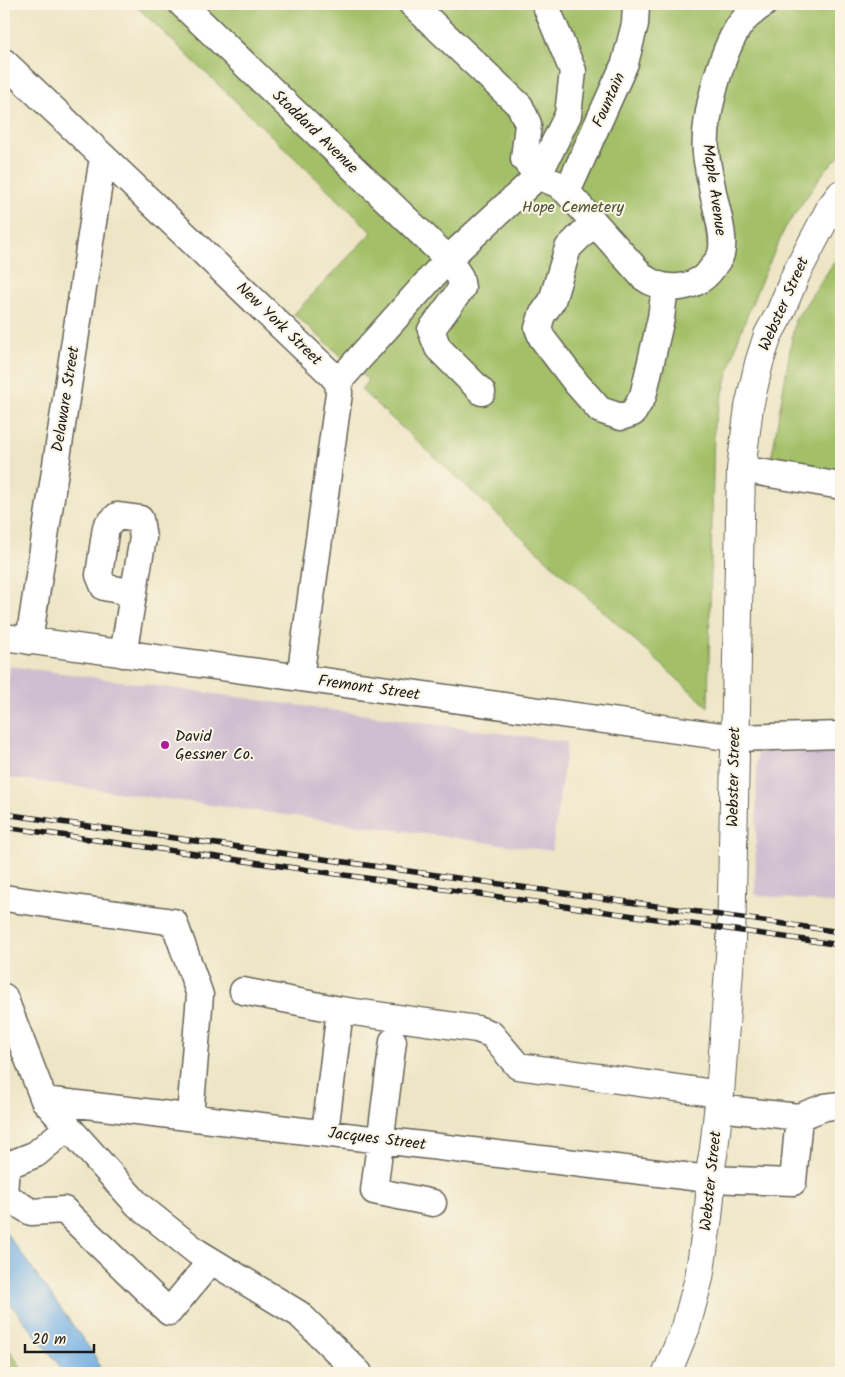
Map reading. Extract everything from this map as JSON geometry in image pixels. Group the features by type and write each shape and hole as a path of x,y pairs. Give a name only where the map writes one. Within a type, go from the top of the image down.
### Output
{"main road":[{"name":"Webster Street","path":"667,1373 686,1327 699,1278 710,1196 709,1179 719,1101 730,969 741,469 749,407 759,362 768,334 780,313 796,274 831,207 841,194"}],"street":[{"name":"Stoddard Avenue","path":"182,4 448,259 460,277 462,288 431,330 438,348 482,392"},
{"path":"412,4 520,106 528,124 524,159 538,176 557,184 567,192 594,222 643,277 653,284 664,287 661,318 643,396 633,413 621,417 600,410 542,338 538,328 542,315 552,301 568,248 594,222"},
{"path":"300,678 339,393 338,382 448,259 538,176 568,114 573,71 545,4"},
{"name":"Fountain","path":"567,192 625,62 635,24 636,4"},
{"name":"Maple Avenue","path":"664,287 680,287 698,282 712,270 721,255 722,238 706,152 708,114 720,68 739,15 751,13 764,4"},
{"name":"New York Street","path":"4,62 338,382"},
{"name":"Delaware Street","path":"16,639 104,157"},
{"path":"741,469 841,486"},
{"path":"123,654 134,592"},
{"name":"Fremont Street","path":"16,639 735,738 841,735"},
{"path":"4,898 174,922 200,995 190,1116"},
{"path":"243,990 340,1010 477,1029 491,1034 518,1066 799,1117 825,1108 841,1105"},
{"path":"4,997 44,1100 138,1205 197,1252 300,1314 359,1373"},
{"path":"325,1132 340,1010"},
{"path":"393,1041 374,1191 433,1203"},
{"name":"Jacques Street","path":"44,1100 709,1179 793,1182 799,1117"},
{"path":"68,1126 36,1154 6,1166 4,1194 31,1212 64,1210 169,1312 211,1261"}],"shaded area":[{"name":"David Gessner Co.","path":"10,666 567,742 552,851 4,777 4,714"},
{"path":"757,750 841,755 841,904 755,895"}],"green space":[{"name":"Hope Cemetery","path":"134,4 841,4 841,155 826,169 785,228 738,339 714,425 708,707 361,390 368,380 294,314 372,232"},
{"path":"841,252 841,474 771,461 795,320"},
{"path":"4,1342 25,1373 4,1373"}],"water":[{"path":"4,1230 95,1356 102,1373 61,1373 57,1362 4,1296"}],"railway":[{"path":"4,814 841,932"},
{"path":"4,827 841,945"}],"place":[{"name":"David Gessner Co.","path":"165,745"}]}
